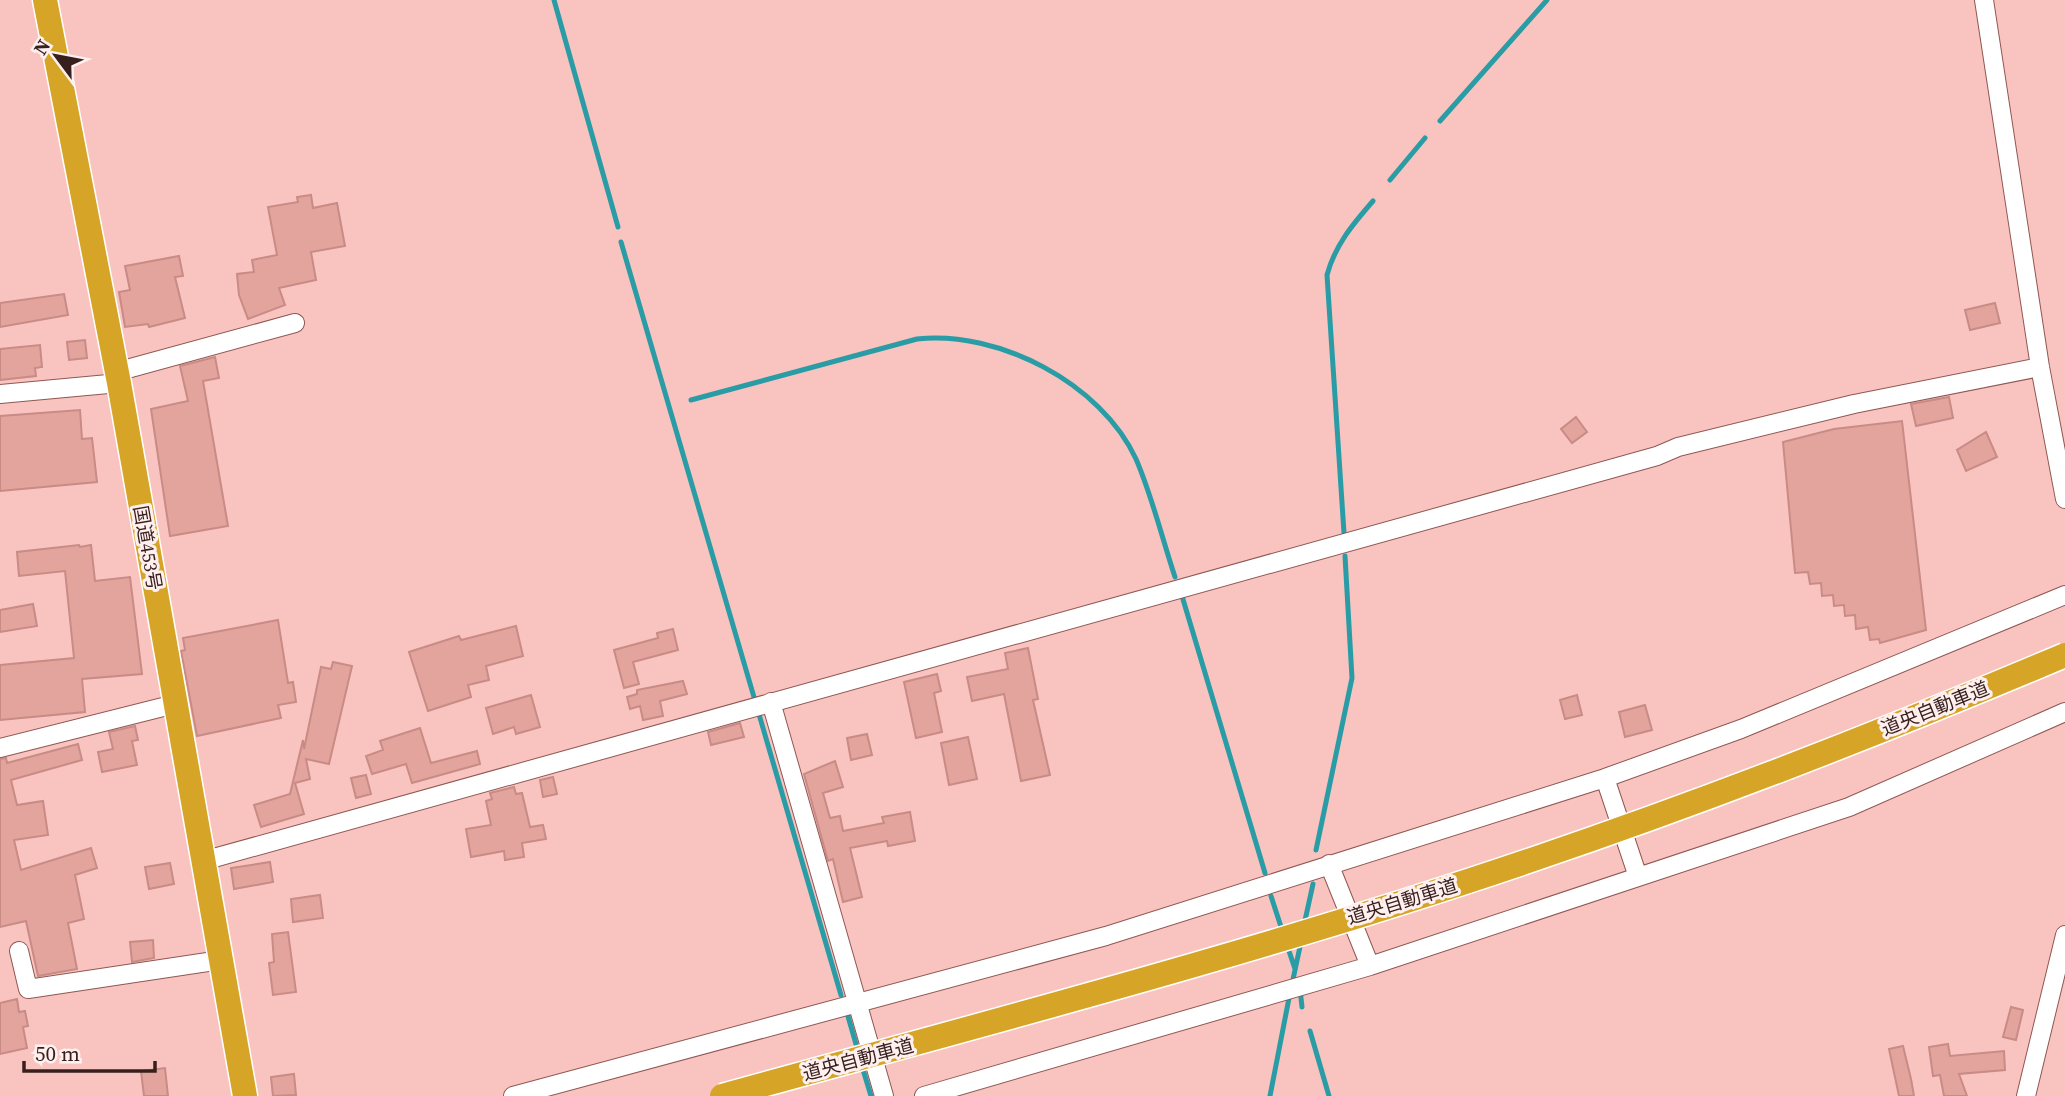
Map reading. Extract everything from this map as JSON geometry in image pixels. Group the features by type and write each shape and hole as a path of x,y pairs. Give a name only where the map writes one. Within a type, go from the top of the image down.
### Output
{"highway":[{"name":"国道453号","path":"45,0 117,378 245,1096"},
{"name":"道央自動車道","path":"722,1096 1029,1012 1530,860 1730,790 2065,655"}],"street":[{"path":"1984,0 2040,367 2065,499"},
{"path":"0,394 117,378 295,323"},
{"path":"203,861 1657,456 1678,447 1854,404 2040,367"},
{"path":"513,1096 1106,936 1605,778 1741,729 2065,595"},
{"path":"0,748 175,704"},
{"path":"763,704 858,1001 884,1096"},
{"path":"924,1096 1370,965 1849,807 2065,712"},
{"path":"1605,778 1638,877"},
{"path":"1329,864 1370,965"},
{"path":"2026,1096 2065,935"},
{"path":"19,951 28,989 220,960"}],"building":[{"path":"311,195 313,208 337,203 345,246 311,252 316,280 279,288 285,305 248,319 239,295 237,274 254,272 252,260 277,255 268,207 298,202 297,197"},
{"path":"179,256 183,276 175,277 185,318 149,327 148,324 125,327 119,292 130,290 125,266"},
{"path":"64,294 68,315 0,327 0,303"},
{"path":"1995,303 2000,323 1970,330 1965,310"},
{"path":"85,340 87,358 69,360 67,342"},
{"path":"40,345 42,367 35,368 36,376 0,380 0,349"},
{"path":"215,357 219,378 203,381 228,526 170,536 151,409 188,401 180,366"},
{"path":"1949,397 1953,418 1916,426 1911,404"},
{"path":"80,410 82,439 92,438 97,482 0,491 0,416"},
{"path":"1576,417 1587,432 1572,443 1561,429"},
{"path":"1902,421 1926,630 1880,643 1879,639 1870,640 1868,627 1856,629 1855,615 1845,616 1844,605 1834,606 1833,595 1822,596 1821,583 1810,584 1808,572 1795,573 1783,442 1834,429"},
{"path":"1986,432 1997,457 1966,471 1957,450"},
{"path":"91,545 95,581 130,577 142,674 82,679 85,712 0,720 0,665 74,658 65,571 19,576 17,552"},
{"path":"33,604 37,626 0,632 0,610"},
{"path":"278,620 288,683 293,682 296,702 278,705 281,718 197,736 181,651 185,650 183,638"},
{"path":"516,626 523,656 486,666 489,680 468,685 471,697 428,711 409,652 459,636 461,640"},
{"path":"673,629 678,650 633,662 639,684 624,688 614,650 658,638 657,633"},
{"path":"1028,648 1038,699 1033,700 1050,775 1021,781 1004,694 972,701 967,677 1008,669 1005,653"},
{"path":"333,662 352,666 329,764 306,759 310,779 295,783 304,814 261,827 254,805 290,794 303,740 304,749 321,667 331,669"},
{"path":"937,674 941,691 934,693 942,732 916,738 904,682"},
{"path":"683,681 687,694 660,701 663,716 643,720 640,706 630,709 627,697 637,694 637,690"},
{"path":"531,695 540,727 516,734 514,727 493,734 486,708"},
{"path":"1577,695 1582,715 1565,719 1560,700"},
{"path":"1645,705 1652,730 1625,737 1619,712"},
{"path":"740,723 744,737 711,745 708,732"},
{"path":"135,726 138,740 132,741 137,765 102,772 98,752 113,749 109,732"},
{"path":"420,728 431,763 477,751 480,764 412,783 406,764 372,774 366,756 383,750 380,741"},
{"path":"867,734 872,755 851,760 847,738"},
{"path":"968,737 977,779 949,785 941,743"},
{"path":"78,744 82,760 11,780 17,805 43,801 48,835 14,840 21,870 91,848 97,868 75,875 84,919 68,923 77,969 38,976 26,921 0,927 0,759 6,758 7,763"},
{"path":"835,761 843,787 823,793 830,818 840,816 843,831 884,823 882,817 910,812 915,841 888,846 887,841 850,848 862,897 843,902 833,859 828,861 804,774"},
{"path":"366,775 371,794 356,798 351,778"},
{"path":"553,777 557,794 543,797 540,780"},
{"path":"514,787 516,794 522,793 530,827 543,825 546,839 522,843 524,857 505,860 504,851 471,857 466,829 491,825 486,801 492,799 490,793"},
{"path":"270,862 273,882 234,889 231,868"},
{"path":"170,863 174,884 149,889 145,867"},
{"path":"320,895 323,918 293,922 291,899"},
{"path":"288,932 296,992 273,995 269,963 274,962 272,934"},
{"path":"153,940 154,958 132,962 130,942"},
{"path":"17,999 19,1012 25,1011 28,1026 23,1027 27,1048 0,1054 0,1003"},
{"path":"2011,1007 2023,1010 2016,1040 2003,1037"},
{"path":"1948,1044 1950,1056 2004,1051 2005,1070 1959,1074 1967,1096 1944,1096 1940,1075 1933,1076 1929,1047"},
{"path":"1903,1046 1914,1096 1899,1096 1889,1049"},
{"path":"165,1068 168,1096 144,1096 141,1071"},
{"path":"294,1074 296,1095 273,1096 271,1077"}],"waterway":[{"path":"554,0 618,227"},
{"path":"1440,121 1547,0"},
{"path":"1390,180 1425,138"},
{"path":"1344,533 1327,275 1340,244 1373,201"},
{"path":"621,242 841,995"},
{"path":"691,400 917,339 948,338 980,343 1013,353 1044,367 1073,385 1098,407 1120,432 1142,473 1175,577"},
{"path":"1316,850 1352,678 1345,556"},
{"path":"1182,596 1265,873"},
{"path":"1304,925 1313,884"},
{"path":"1271,896 1283,933"},
{"path":"1292,984 1301,942"},
{"path":"1287,945 1295,969"},
{"path":"1300,989 1302,1007"},
{"path":"1270,1096 1290,993"},
{"path":"847,1013 858,1051"},
{"path":"1310,1031 1329,1096"},
{"path":"861,1063 871,1096"}]}
